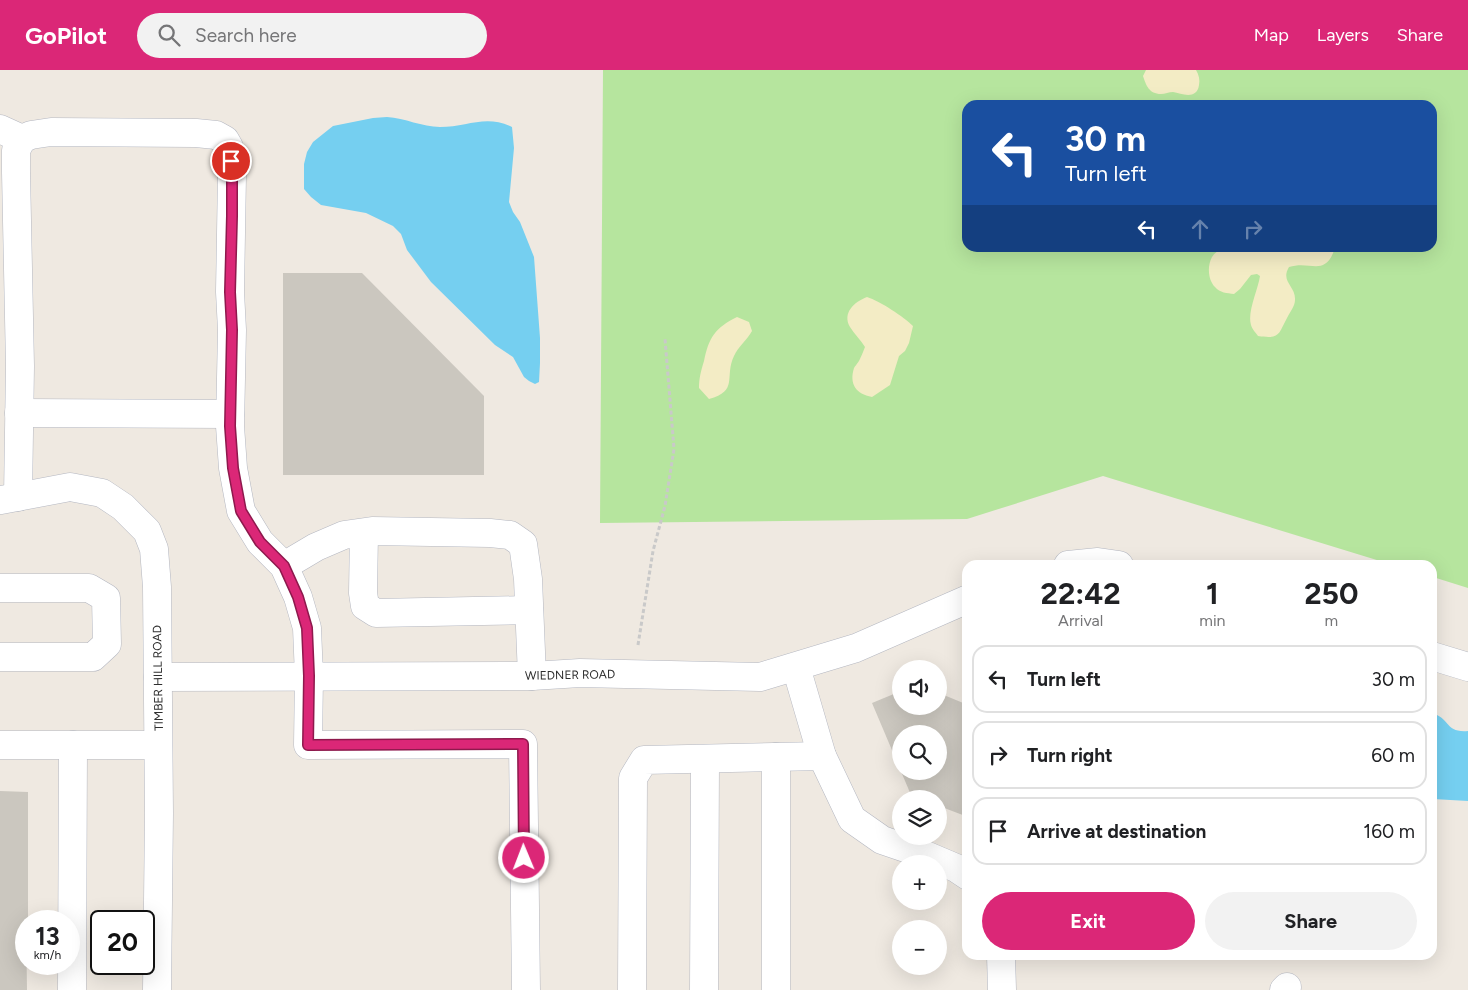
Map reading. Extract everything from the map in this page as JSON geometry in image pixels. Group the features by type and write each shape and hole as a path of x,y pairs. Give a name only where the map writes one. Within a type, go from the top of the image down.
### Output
{"street":[{"path":"9,499 19,413 20,366 16,150 11,134 163,132 216,135 225,140 229,148 232,175 230,414 233,468 241,511 260,542 284,566 298,597 307,628 309,676 308,745 523,744 526,990"},
{"path":"19,413 230,414"},
{"name":"TIMBER HILL ROAD","path":"9,499 70,487 102,493 123,507 147,531 154,549 158,677 157,990"},
{"path":"284,566 323,544 344,535 372,532 490,533 510,535 523,544 528,578 532,676"},
{"path":"364,533 363,593 365,606 376,612 529,610"},
{"path":"0,588 89,588 106,598 106,644 93,657 0,657"},
{"name":"WIEDNER ROAD","path":"158,677 532,676 580,674 760,677 856,648 962,602"},
{"path":"1437,658 1468,667"},
{"path":"796,667 822,756 852,819 882,840 938,860 962,872"},
{"path":"0,745 158,745"},
{"path":"72,990 73,745"},
{"path":"632,990 633,778 644,760 822,756"},
{"path":"776,758 776,990"},
{"path":"704,990 706,759"},
{"path":"1000,960 1002,990"}],"path":[{"path":"638,645 653,551 664,506 674,449 664,339"}],"green space":[{"path":"603,70 1468,70 1468,588 1437,578 1437,560 1377,560 1103,476 967,519 600,523"}],"sand":[{"path":"1146,70 1196,70 1199,76 1198,90 1189,95 1173,92 1157,94 1147,86 1143,76"},
{"path":"1217,252 1333,252 1327,263 1322,265 1297,265 1289,267 1286,277 1295,295 1295,302 1280,332 1271,337 1258,336 1250,320 1260,276 1257,274 1251,275 1234,294 1219,290 1211,281 1209,273 1210,261"},
{"path":"867,297 892,310 913,326 909,343 905,351 899,356 890,385 872,397 858,391 853,383 854,368 865,347 850,327 847,317 854,305"},
{"path":"737,317 749,322 752,331 734,356 729,382 724,392 709,399 699,388 700,374 708,346 718,329"}],"water":[{"path":"387,117 433,127 485,121 503,123 512,127 514,148 509,202 520,222 534,257 540,338 539,382 535,384 524,377 513,357 495,345 431,282 407,250 401,234 393,226 366,213 321,205 304,189 304,164 307,152 313,142 333,126"},
{"path":"1437,715 1451,728 1468,731 1468,801 1437,799"}],"building":[{"path":"283,273 362,273 484,396 484,475 283,475"},
{"path":"892,695 892,715 947,715 947,696 962,703 962,815 947,809 947,790 909,790 905,780 947,780 947,725 892,725 892,750 872,703"},
{"path":"0,791 28,792 28,910 15,910 15,975 27,975 27,990 0,990"}],"route":[{"path":"231,161 230,292 232,330 230,426 233,468 241,511 260,542 284,566 298,597 307,628 309,676 308,745 523,744 524,858"}]}
